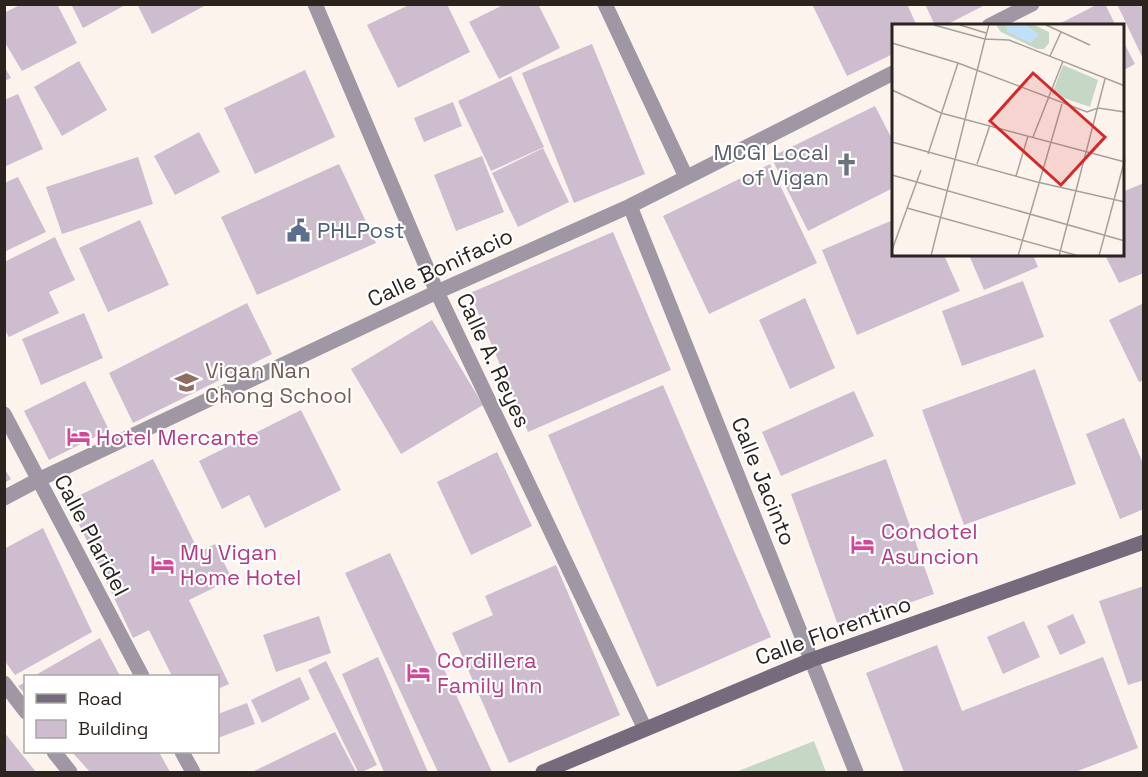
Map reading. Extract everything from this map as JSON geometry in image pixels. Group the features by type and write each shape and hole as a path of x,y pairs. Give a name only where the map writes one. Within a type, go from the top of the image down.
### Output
{"street":[{"name":"Calle A. Reyes","path":"315,4 437,292 645,729"},
{"path":"605,4 687,177"},
{"path":"993,24 1032,4"},
{"name":"Calle Bonifacio","path":"4,498 437,292 630,206 892,74"},
{"name":"Calle Jacinto","path":"630,206 856,772"},
{"name":"Calle Plaridel","path":"4,414 141,675"},
{"name":"Calle Florentino","path":"543,772 811,660 1143,542"},
{"path":"4,683 24,709"},
{"path":"55,753 70,772"},
{"path":"183,753 193,772"}],"green space":[{"path":"814,741 826,772 736,772"}],"building":[{"path":"22,4 57,4 77,43 22,71 4,41 4,13"},
{"path":"71,4 127,4 83,28"},
{"path":"137,4 208,4 152,34"},
{"path":"411,4 447,4 470,52 398,88 367,25"},
{"path":"505,4 538,4 560,48 499,79 469,22"},
{"path":"812,4 907,4 916,24 892,24 892,54 847,76"},
{"path":"925,4 987,4 948,24 934,24"},
{"path":"1098,4 1105,4 1115,24 1059,24"},
{"path":"1117,4 1144,4 1144,61"},
{"path":"1124,43 1135,64 1124,70"},
{"path":"592,44 645,174 574,203 522,73"},
{"path":"79,61 107,110 62,136 34,87"},
{"path":"4,66 11,78 4,81"},
{"path":"305,70 335,137 255,174 224,108"},
{"path":"511,76 544,147 491,171 458,101"},
{"path":"18,94 43,149 4,167 4,100"},
{"path":"453,102 462,126 424,142 414,118"},
{"path":"875,106 892,139 892,189 808,231 771,157"},
{"path":"199,132 220,172 175,195 154,156"},
{"path":"543,148 569,202 518,227 492,173"},
{"path":"482,156 504,212 456,231 434,175"},
{"path":"138,157 153,204 62,234 46,187"},
{"name":"PHLPost","path":"339,164 376,243 257,295 221,217"},
{"path":"770,164 817,263 709,314 663,216"},
{"path":"18,177 46,232 4,252 4,183"},
{"path":"1144,183 1144,273 1119,283 1106,256 1124,256 1124,191"},
{"path":"140,220 169,285 108,312 79,248"},
{"path":"892,220 892,256 944,256 960,291 857,335 822,250"},
{"path":"613,232 671,370 528,432 470,293"},
{"path":"55,237 75,280 49,292 59,313 9,337 4,329 4,262"},
{"path":"969,256 1033,256 1038,267 984,290"},
{"path":"1023,281 1044,337 962,366 942,311"},
{"path":"805,298 835,368 790,389 759,320"},
{"path":"247,303 272,354 133,423 109,373"},
{"path":"1144,303 1144,380 1139,382 1109,320"},
{"path":"84,313 103,358 41,385 22,339"},
{"path":"432,320 483,405 401,454 351,369"},
{"path":"1035,369 1076,484 964,525 922,410"},
{"path":"85,381 109,430 49,460 24,411"},
{"path":"663,385 771,637 657,687 548,435"},
{"path":"854,391 874,436 781,476 762,432"},
{"path":"301,410 341,490 265,528 249,495 222,509 199,461"},
{"path":"1124,418 1144,466 1144,509 1120,519 1086,434"},
{"path":"497,452 532,526 471,555 437,482"},
{"name":"My Vigan Home Hotel","path":"153,459 199,552 215,544 232,579 189,600 229,684 219,689 219,675 172,675 149,630 133,638 68,501"},
{"name":"Condotel Asuncion","path":"886,459 934,594 839,628 791,494"},
{"path":"4,468 11,479 4,483"},
{"path":"43,528 92,632 15,675 4,660 4,549"},
{"name":"Cordillera Family Inn","path":"390,553 492,772 438,772 345,573"},
{"path":"556,565 620,715 509,763 452,633 493,615 485,596"},
{"path":"1144,586 1144,680 1128,685 1099,601"},
{"path":"1073,614 1086,643 1060,655 1047,626"},
{"path":"319,616 331,653 276,672 263,635"},
{"path":"1024,621 1040,657 1003,674 987,637"},
{"path":"100,638 119,675 36,675"},
{"path":"937,645 962,711 1103,657 1138,748 1075,772 904,772 866,673"},
{"path":"378,657 428,772 384,772 342,674"},
{"path":"326,661 377,765 362,772 358,772 308,670"},
{"path":"300,677 310,699 262,723 251,700"},
{"path":"24,683 24,693 18,686"},
{"path":"247,703 255,724 219,738 219,714"},
{"path":"4,732 36,772 4,772"},
{"path":"335,732 356,772 252,772"},
{"path":"73,753 160,753 170,772 90,772"}],"place":[{"name":"MCGI Local of Vigan","path":"847,165"},
{"name":"PHLPost","path":"299,230"},
{"name":"Vigan Nan Chong School","path":"187,383"},
{"name":"Hotel Mercante","path":"78,437"},
{"name":"Condotel Asuncion","path":"863,544"},
{"name":"My Vigan Home Hotel","path":"162,565"},
{"name":"Cordillera Family Inn","path":"419,673"}]}
